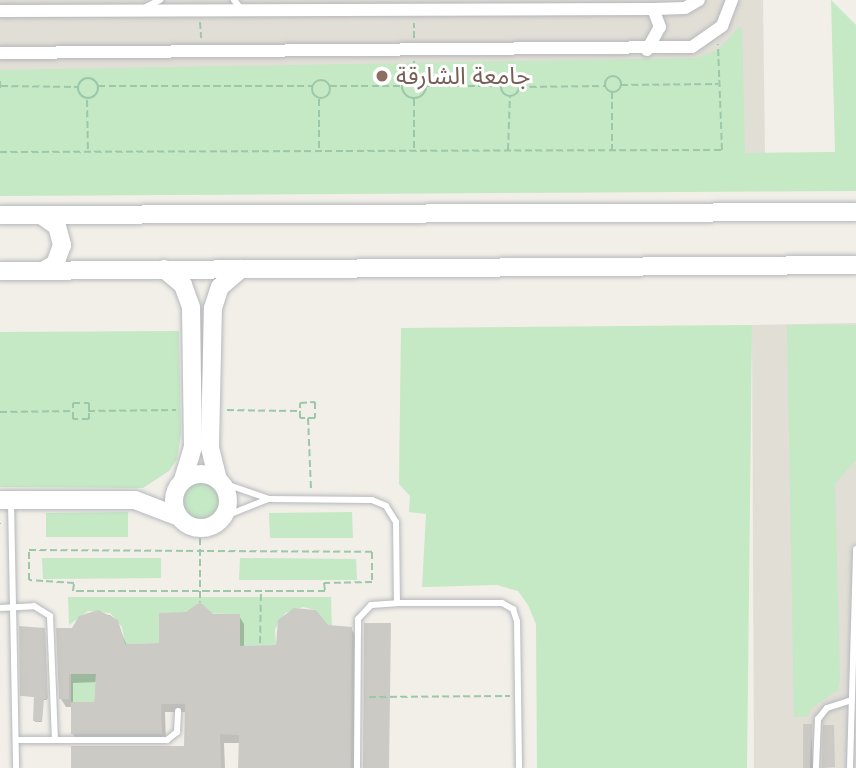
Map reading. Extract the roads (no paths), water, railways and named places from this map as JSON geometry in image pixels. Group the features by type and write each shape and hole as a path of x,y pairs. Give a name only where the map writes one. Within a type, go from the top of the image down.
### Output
{"street":[{"path":"0,11 130,13 653,9 685,8 699,0"},
{"path":"0,53 647,50 692,47 714,35 728,15 732,0"},
{"path":"647,50 660,27 653,9"},
{"path":"0,215 856,212"},
{"path":"41,215 57,226 62,245 55,264 43,271"},
{"path":"0,271 856,265"},
{"path":"179,517 174,496 193,447 201,358 215,298 241,268"},
{"path":"6,500 135,500 200,528 223,517 228,503 210,447 201,358 189,295 164,270"},
{"path":"135,500 200,474 219,481"}],"lane":[{"path":"130,13 160,0"},
{"path":"234,0 243,11"},
{"path":"219,481 270,499 372,500 390,510 396,522 397,603"},
{"path":"223,517 270,499"},
{"path":"6,500 13,606 16,768"},
{"path":"850,768 856,550"},
{"path":"357,768 358,619 371,605 397,603 508,605 517,621 519,768"},
{"path":"0,608 40,607 52,622 55,740"},
{"path":"816,768 818,719 827,708 851,700"},
{"path":"16,740 167,740 177,732 178,711"}],"place":[{"name":"جامعة الشارقة","path":"382,76"}]}
